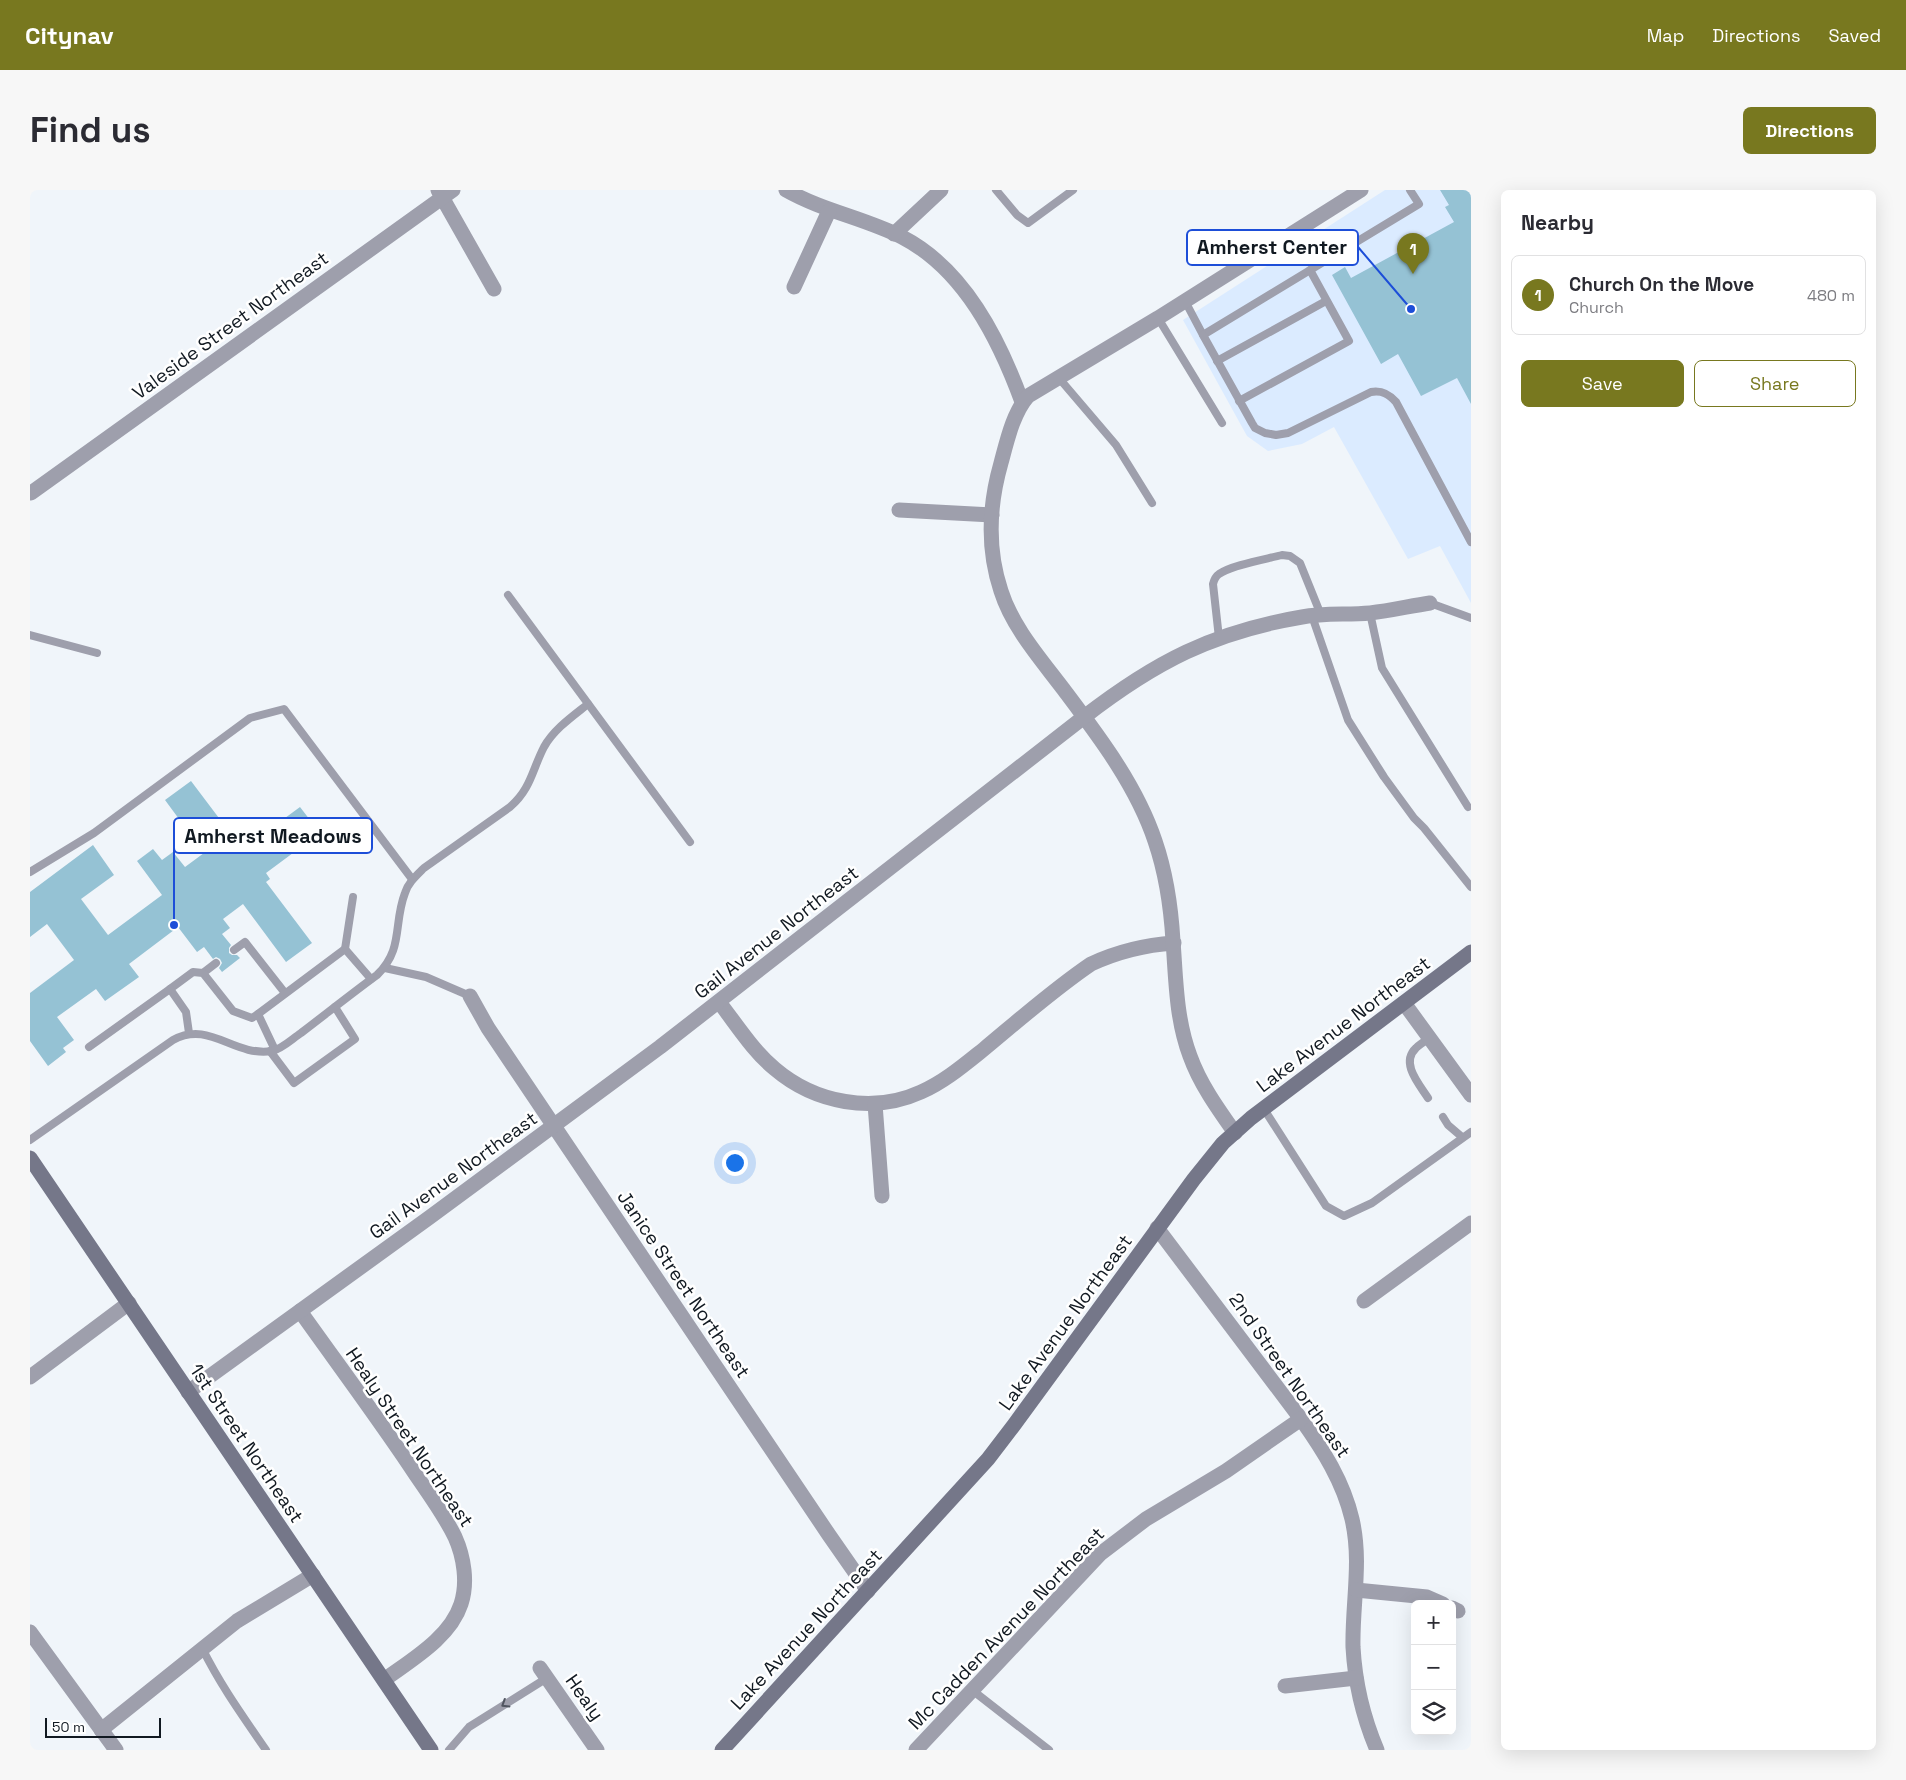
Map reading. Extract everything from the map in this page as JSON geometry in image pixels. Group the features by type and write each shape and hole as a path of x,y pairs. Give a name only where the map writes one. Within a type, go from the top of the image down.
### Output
{"street":[{"path":"786,190 810,203 894,234 922,249 937,261 964,291 996,341 1011,371 1022,402"},
{"path":"894,234 941,190"},
{"path":"1235,1133 1197,1075 1190,1056 1178,1007 1170,902 1155,841 1135,795 1112,756 1020,630 1001,592 993,556 992,515 997,476 1022,402 1028,396 1158,318 1361,190"},
{"path":"444,193 494,289"},
{"name":"Valeside Street Northeast","path":"31,492 444,193"},
{"path":"794,287 830,211"},
{"path":"899,510 992,515"},
{"name":"Gail Avenue Northeast","path":"188,1392 554,1126 719,1002 1084,716 1134,680 1164,662 1244,628 1317,615 1370,613 1430,603"},
{"path":"719,1002 759,1054 785,1077 817,1094 840,1101 874,1104 897,1101 912,1096 944,1080 1091,964 1113,954 1134,948 1174,943"},
{"name":"Lake Avenue Northeast","path":"723,1750 988,1459 1157,1228 1223,1143 1264,1108 1471,952"},
{"name":"Janice Street Northeast","path":"470,996 488,1028 868,1591"},
{"path":"1404,1003 1471,1095"},
{"path":"874,1104 882,1196"},
{"name":"1st Street Northeast","path":"30,1158 431,1750"},
{"path":"1364,1301 1471,1223"},
{"name":"2nd Street Northeast","path":"1157,1228 1301,1419 1331,1464 1347,1499 1356,1543 1353,1647 1356,1678 1363,1713 1378,1750"},
{"path":"30,1377 129,1303"},
{"name":"Healy Street Northeast","path":"300,1311 394,1442 440,1511 456,1538 462,1560 465,1582 464,1594 461,1605 451,1623 422,1651 384,1680"},
{"name":"Mc Cadden Avenue Northeast","path":"916,1750 1075,1578 1118,1539 1146,1519 1226,1471 1301,1419"},
{"path":"100,1730 237,1621 313,1575"},
{"path":"1356,1590 1427,1597 1434,1600"},
{"path":"30,1632 116,1750"},
{"name":"Healy","path":"543,1673 597,1750"},
{"path":"1285,1686 1356,1678"}],"lane":[{"path":"996,190 1017,215 1028,223 1073,190"},
{"path":"1203,335 1419,204 1410,190"},
{"path":"1239,401 1348,341 1310,270"},
{"path":"1185,301 1255,428 1265,433 1276,435 1294,431 1371,392 1384,392 1391,396 1396,402 1471,542"},
{"path":"1217,361 1326,301"},
{"path":"1158,318 1222,423"},
{"path":"1058,377 1116,445 1152,503"},
{"path":"1219,638 1213,584 1219,574 1231,568 1282,555 1290,556 1300,563 1348,720 1409,812 1471,887"},
{"path":"508,595 690,842"},
{"path":"1430,603 1471,618"},
{"path":"1370,613 1382,668 1470,808"},
{"path":"30,636 97,653"},
{"path":"30,1140 184,1034 197,1033 242,1049 257,1052 272,1051 371,980 385,968 395,948 403,899 412,879 424,868 510,808 521,798 550,737 588,704"},
{"path":"30,872 94,833 250,718 284,710 412,879"},
{"path":"203,973 233,1011 252,1018 345,949 353,897"},
{"path":"234,950 244,942 286,993"},
{"path":"345,949 371,980"},
{"path":"90,1047 193,972 203,973 216,963"},
{"path":"385,968 426,977 470,996"},
{"path":"170,989 186,1012 189,1034"},
{"path":"258,1014 272,1051 294,1083 356,1039 335,1007"},
{"path":"1428,1098 1410,1068 1410,1056 1416,1048 1430,1038"},
{"path":"1264,1108 1326,1206 1344,1216 1372,1203 1430,1162 1462,1136 1471,1132"},
{"path":"1443,1117 1462,1136"},
{"path":"202,1648 236,1708 266,1750"},
{"path":"449,1750 468,1727 543,1673"},
{"path":"972,1690 1049,1750"}],"shaded area":[{"path":"1385,190 1471,190 1471,603 1440,546 1408,559 1334,427 1302,444 1268,451 1247,436 1183,320"}],"building":[{"path":"1440,190 1471,190 1471,404 1457,378 1421,396 1398,354 1381,364 1332,275 1345,267 1351,278 1454,222 1445,207 1449,205"},
{"path":"191,781 231,834 235,831 247,846 300,807 320,833 266,873 270,879 266,882 312,943 286,962 243,904 223,919 230,928 222,934 231,945 229,953 240,958 222,972 219,968 222,963 220,959 216,957 213,959 204,947 197,952 178,927 129,964 139,977 105,1001 96,989 57,1017 74,1040 63,1048 66,1052 48,1066 30,1041 30,993 74,960 47,924 30,937 30,892 93,845 114,875 81,899 108,935 162,895 137,861 153,849 162,860 173,852 185,867 204,853 165,800"}],"place":[{"name":"Church On the Move","path":"1413,274"},
{"name":"Amherst Center","path":"1411,309"},
{"name":"Amherst Meadows","path":"174,925"}]}
